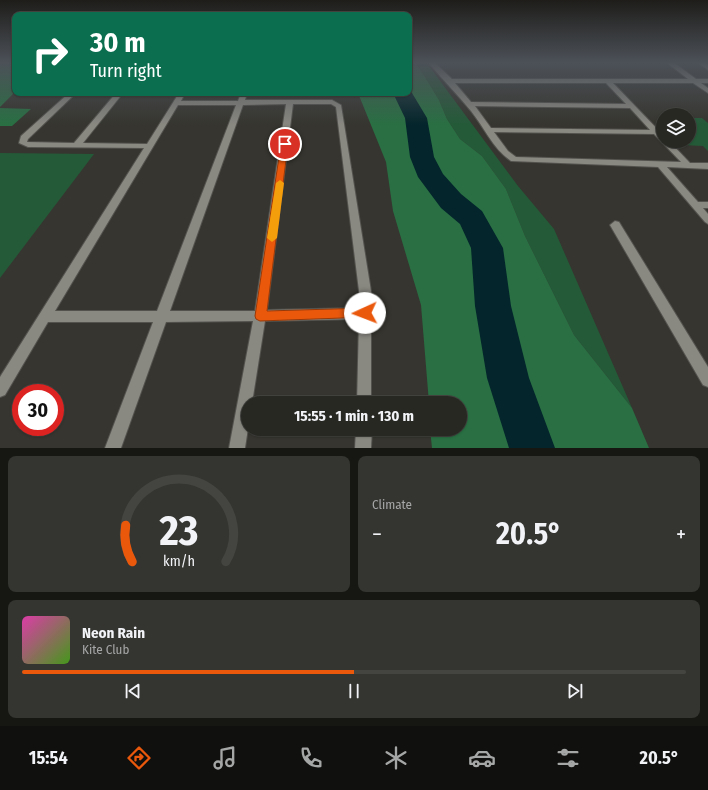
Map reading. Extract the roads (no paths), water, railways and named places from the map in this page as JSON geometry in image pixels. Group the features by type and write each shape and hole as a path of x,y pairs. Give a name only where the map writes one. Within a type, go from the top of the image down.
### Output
{"street":[{"path":"452,83 470,104 505,153 514,159 687,164 708,166"},
{"path":"610,83 656,132"},
{"path":"697,83 708,91"},
{"path":"70,96 22,140 22,143 28,145 149,146"},
{"path":"77,145 118,96"},
{"path":"0,390 180,96"},
{"path":"176,103 242,98 290,102 332,102 339,106 365,291 364,396"},
{"path":"113,448 242,98"},
{"path":"237,448 260,316 290,102"},
{"path":"470,104 631,106"},
{"path":"488,130 656,132"},
{"path":"672,148 687,164"},
{"path":"659,163 708,220"},
{"path":"695,204 708,205"},
{"path":"615,225 708,380"},
{"path":"44,317 260,316 365,313"},
{"path":"363,448 364,436"}],"waterway":[{"path":"405,96 416,118 422,157 431,177 451,201 472,218 487,248 493,306 508,378 532,448"}]}
